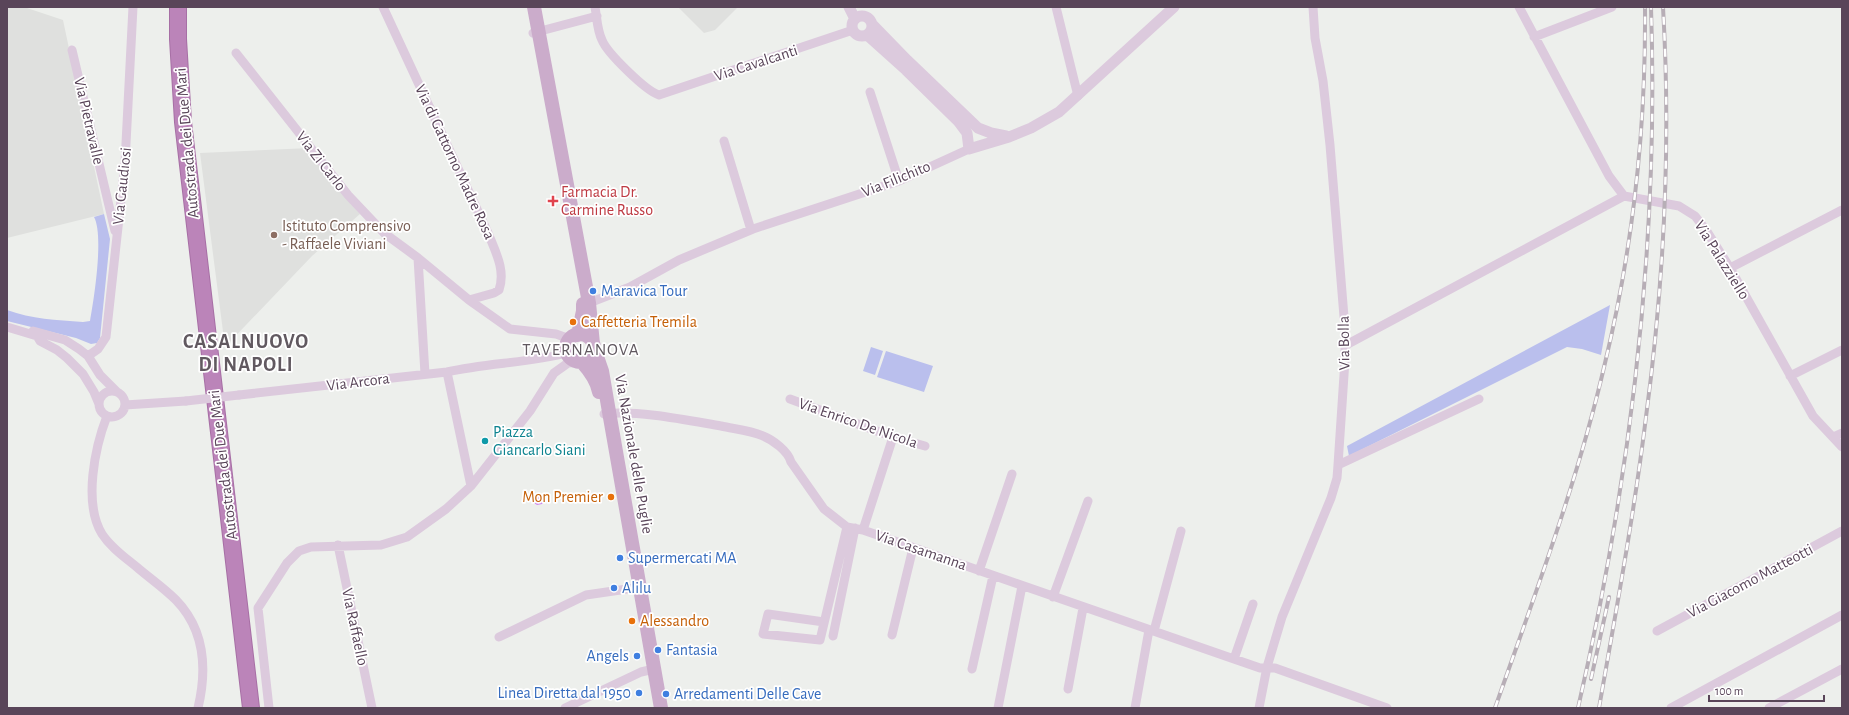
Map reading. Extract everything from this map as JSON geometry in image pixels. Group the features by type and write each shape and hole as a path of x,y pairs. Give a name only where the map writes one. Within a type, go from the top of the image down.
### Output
{"highway":[{"name":"Autostrada dei Due Mari","path":"167,7 172,123 240,708"},
{"name":"Autostrada dei Due Mari","path":"178,7 179,60 184,129 250,708"}],"main road":[{"name":"Via Nazionale delle Puglie","path":"527,7 536,33"},
{"name":"Via Nazionale delle Puglie","path":"534,7 536,33 586,304 594,346 602,371 606,413 651,670 654,708"},
{"name":"Via Nazionale delle Puglie","path":"574,337 586,304"},
{"path":"588,336 594,346 589,359 580,362 572,359 567,353 567,345 574,337 588,336"},
{"name":"Via Nazionale delle Puglie","path":"580,362 592,373 598,384 606,413"},
{"name":"Via Nazionale delle Puglie","path":"651,670 661,708"}],"street":[{"name":"Via Gaudiosi","path":"88,356 98,349 106,337 125,163 133,7"},
{"name":"Via di Gattorno Madre Rosa","path":"383,7 488,233 501,266 502,274 499,290 494,294 469,300"},
{"path":"849,7 856,34 861,36 867,35 871,30 871,22 864,7"},
{"path":"1056,7 1078,96"},
{"name":"Via Filichito","path":"586,304 630,287 679,260 751,230 899,181 969,149 1009,137 1045,120 1078,96 1174,7"},
{"name":"Via Bolla","path":"1259,708 1267,667 1282,617 1331,498 1337,478 1346,345 1330,145 1323,81 1315,38 1313,7"},
{"path":"1346,345 1624,196 1609,176 1519,7"},
{"path":"1534,37 1612,7"},
{"path":"536,33 596,11"},
{"name":"Via Cavalcanti","path":"596,11 599,33 608,50 648,90 658,95 854,24"},
{"path":"854,24 861,16 864,16 907,60 978,128 1009,137"},
{"path":"867,35 906,70 958,121 967,133 969,149"},
{"name":"Via Pietravalle","path":"72,50 116,238"},
{"name":"Via Zi Carlo","path":"236,53 348,195 384,233 418,258 469,300 510,329 574,337"},
{"path":"870,92 899,181"},
{"path":"724,141 751,230"},
{"name":"Via Palazziello","path":"1624,196 1679,206 1695,216 1706,230 1730,268 1813,416 1842,448"},
{"path":"1730,268 1842,210"},
{"path":"418,258 426,374"},
{"path":"7,327 37,336 40,341 58,350 75,365 94,392 101,411 107,416 119,415 125,405 123,397 100,375 88,356 65,340 35,331 22,331"},
{"path":"1790,376 1842,350"},
{"name":"Via Arcora","path":"125,405 239,396 447,372 465,368 554,357 567,353"},
{"path":"269,708 258,608 287,563 299,551 311,547 381,544 407,538 446,509 471,486 530,411 554,373 568,363 580,362"},
{"path":"447,372 471,486"},
{"path":"99,404 101,397 106,392 117,392"},
{"name":"Via Enrico De Nicola","path":"790,399 893,437 925,446"},
{"path":"1338,465 1479,399"},
{"name":"Via Casamanna","path":"606,413 646,415 695,422 744,430 764,436 790,455 791,462 824,508 855,529 1260,668 1275,668 1387,708"},
{"path":"107,416 97,451 92,494 94,516 102,533 113,548 177,601 188,616 199,636 203,656 202,690 198,708"},
{"path":"1832,437 1842,433"},
{"path":"824,622 768,614 763,634 820,640 824,622 855,529 893,437"},
{"path":"979,571 1012,474"},
{"path":"1053,597 1088,501"},
{"path":"832,636 855,529"},
{"path":"1134,708 1151,630 1181,531"},
{"name":"Via Giacomo Matteotti","path":"1657,631 1842,532"},
{"name":"Via Raffaello","path":"338,545 372,708"},
{"path":"892,635 912,548"},
{"path":"972,669 993,576"},
{"path":"998,708 1022,586"},
{"path":"499,637 586,595 637,587"},
{"path":"1234,659 1253,604"},
{"path":"1068,689 1083,608"},
{"path":"1671,708 1842,615"},
{"path":"1769,708 1842,669"},
{"path":"565,708 641,672 651,670"}],"shaded area":[{"path":"7,7 24,7 63,20 104,214 7,238"},
{"path":"678,7 738,7 715,30 704,33"},
{"name":"Istituto Comprensivo - Raffaele Viviani","path":"310,148 360,214 312,256 225,347 200,153"},
{"path":"104,214 110,239 100,338 97,343 91,344 76,338 7,321 7,310 44,319 83,322 90,321 96,283 98,252 97,226 94,217"},
{"path":"1610,305 1601,355 1582,349 1567,347 1349,456 1347,446"},
{"path":"871,347 883,351 875,375 863,371"},
{"path":"886,351 933,366 924,392 877,377"},
{"path":"544,494 547,499 542,504 537,505 531,501 531,497 534,495 540,497"}],"railway":[{"path":"1495,708 1569,494 1594,407 1615,319 1636,186 1643,97 1645,7"},
{"path":"1578,708 1597,622 1613,535 1637,360 1645,272 1650,184 1652,95 1651,7"},
{"path":"1599,708 1636,490 1657,315 1666,161 1663,7"},
{"path":"1591,679 1609,597"}],"place":[{"name":"Farmacia Dr. Carmine Russo","path":"553,201"},
{"name":"Istituto Comprensivo - Raffaele Viviani","path":"274,235"},
{"name":"Maravica Tour","path":"593,291"},
{"name":"Caffetteria Tremila","path":"573,322"},
{"name":"Piazza Giancarlo Siani","path":"485,441"},
{"name":"Mon Premier","path":"611,497"},
{"name":"Supermercati MA","path":"620,558"},
{"name":"Alilu","path":"614,588"},
{"name":"Alessandro","path":"632,621"},
{"name":"Fantasia","path":"658,650"},
{"name":"Angels","path":"637,656"},
{"name":"Linea Diretta dal 1950","path":"639,693"},
{"name":"Arredamenti Delle Cave","path":"666,694"}],"district":[{"name":"TAVERNANOVA","path":"581,349"},
{"name":"CASALNUOVO DI NAPOLI","path":"246,354"}]}
